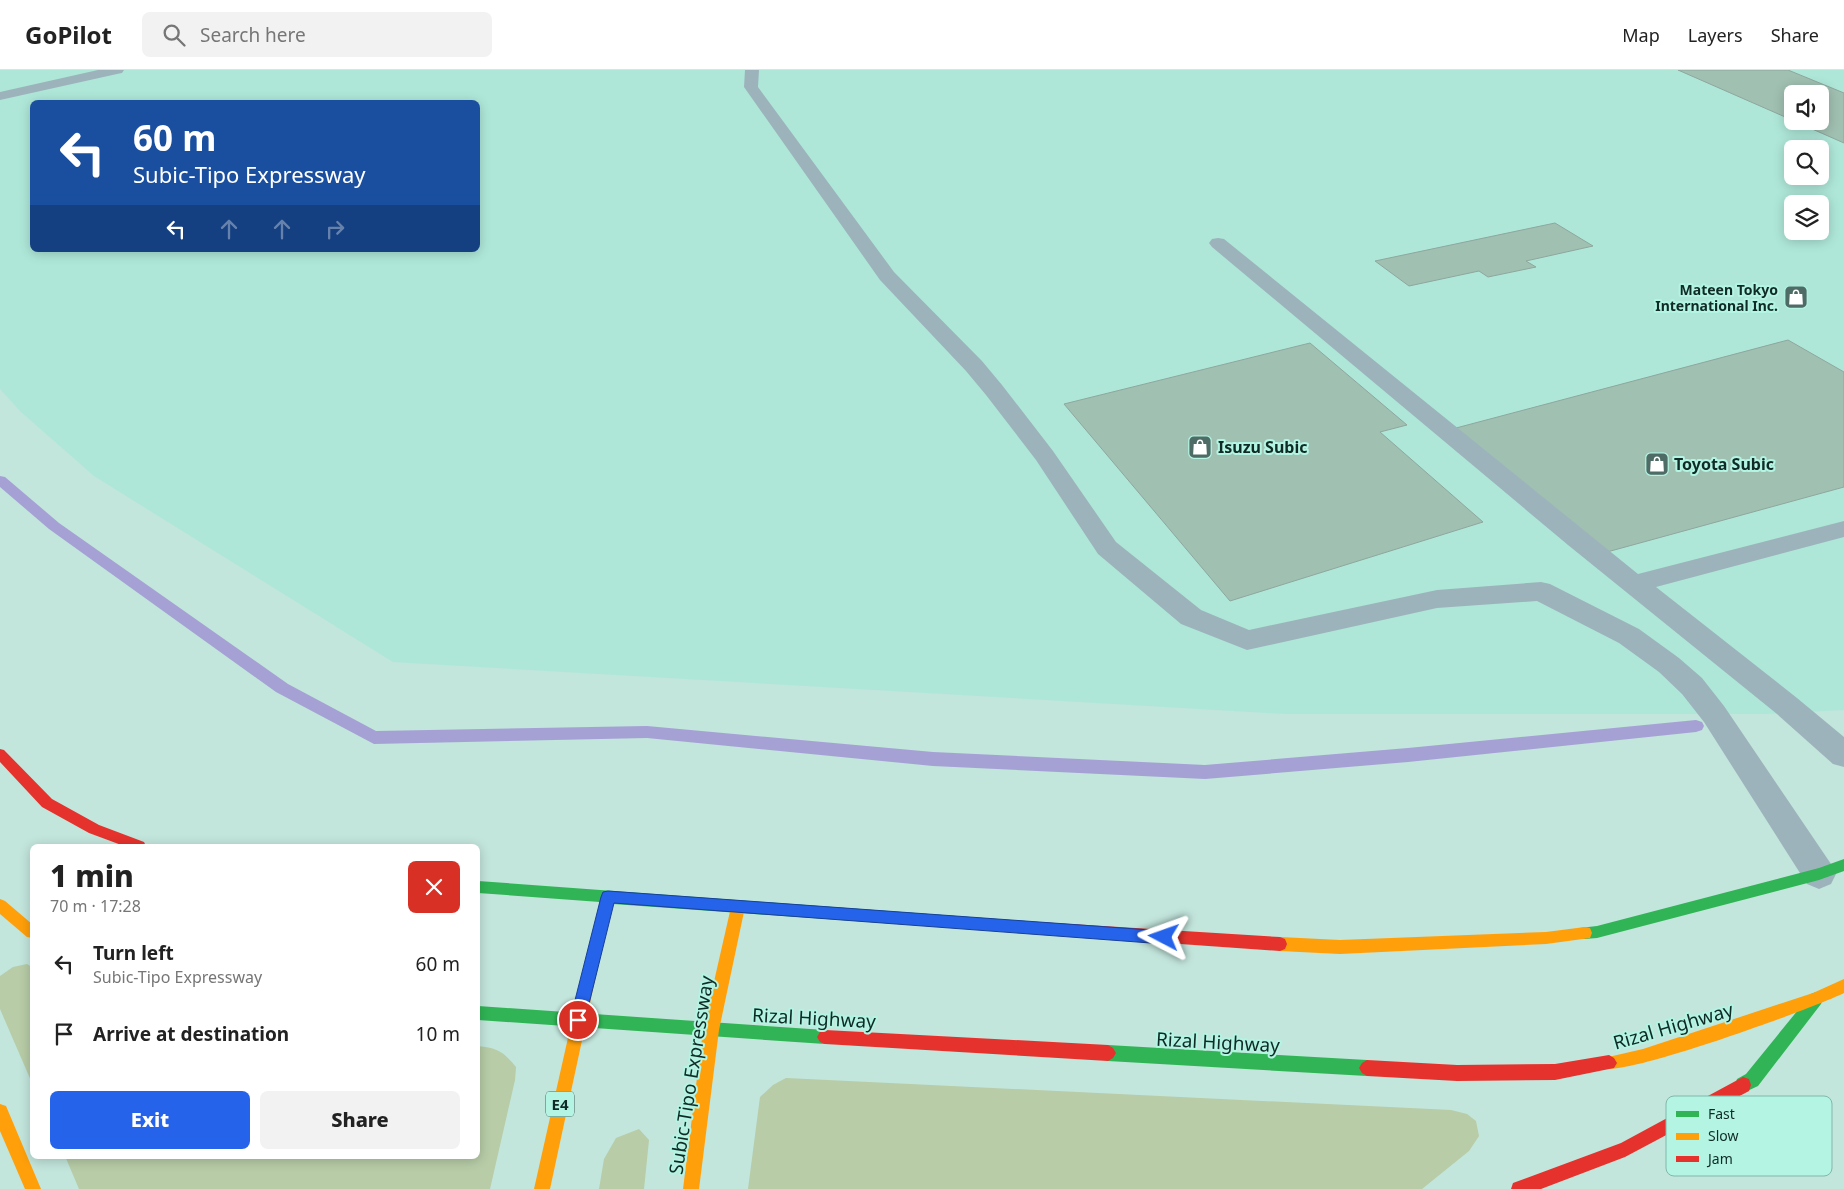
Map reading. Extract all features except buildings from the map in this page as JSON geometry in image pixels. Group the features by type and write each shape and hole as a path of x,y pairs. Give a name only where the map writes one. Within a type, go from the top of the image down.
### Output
{"main road":[{"path":"0,754 47,803 94,829 134,844"},
{"path":"480,887 1222,941 1340,947 1546,938 1598,932 1832,870"},
{"name":"E4","path":"542,1189 578,1020 608,897"},
{"path":"0,905 30,930"},
{"name":"Subic-Tipo Expressway","path":"691,1189 711,1030 738,907"},
{"name":"Rizal Highway","path":"480,1013 711,1030 1457,1073 1555,1072 1643,1057 1816,999 1844,986"},
{"path":"1723,1096 1752,1080 1816,999"},
{"path":"0,1112 33,1189"},
{"path":"1519,1189 1625,1149 1666,1127"}],"lane":[{"path":"0,96 117,70"},
{"path":"752,70 750,87 887,276 974,366 994,390 1045,456 1107,548 1191,617 1247,640 1437,599 1541,590 1629,636 1669,665 1692,686 1714,714 1749,766 1832,870"},
{"path":"1218,243 1844,755"},
{"path":"1634,584 1844,529"}],"shaded area":[{"path":"0,70 1844,70 1844,710 1765,714 1287,714 393,662 94,476 21,412 0,389"},
{"path":"27,964 30,966 30,1078 0,1009 0,976 13,967"},
{"path":"480,1046 499,1051 516,1067 515,1080 490,1189 79,1189 66,1159 480,1159"},
{"path":"786,1078 1451,1110 1467,1114 1476,1121 1479,1136 1469,1151 1422,1189 748,1189 760,1097 773,1085"},
{"path":"639,1129 649,1140 644,1189 599,1189 604,1159 616,1138"}],"waterway":[{"path":"0,480 54,526 282,688 374,738 647,732 933,759 1205,772 1408,755 1696,726"}],"traffic: fast":[{"path":"1585,933 1597,932 1819,874 1844,865"},
{"path":"480,887 608,897"},
{"path":"608,897 1039,928"},
{"path":"588,980 608,897"},
{"path":"1743,1085 1752,1080 1816,999"},
{"path":"480,1013 578,1020"},
{"path":"578,1020 825,1037"},
{"path":"1108,1053 1367,1068"}],"traffic: slow":[{"path":"0,905 30,930"},
{"path":"691,1189 711,1030 738,907"},
{"path":"1280,944 1340,947 1546,938 1585,933"},
{"path":"542,1189 588,980"},
{"path":"1609,1063 1643,1057 1816,999 1844,986"},
{"path":"0,1112 33,1189"}],"traffic: jam":[{"path":"0,754 47,803 94,829 134,844"},
{"path":"1039,928 1280,944"},
{"path":"825,1037 1108,1053"},
{"path":"1367,1068 1457,1073 1555,1072 1609,1063"},
{"path":"1723,1096 1743,1085"},
{"path":"1519,1189 1625,1149 1666,1127"}],"place":[{"name":"Mateen Tokyo International Inc.","path":"1796,297"},
{"name":"Isuzu Subic","path":"1200,447"},
{"name":"Toyota Subic","path":"1657,464"}],"route":[{"path":"578,1020 608,897 1164,937"}]}
